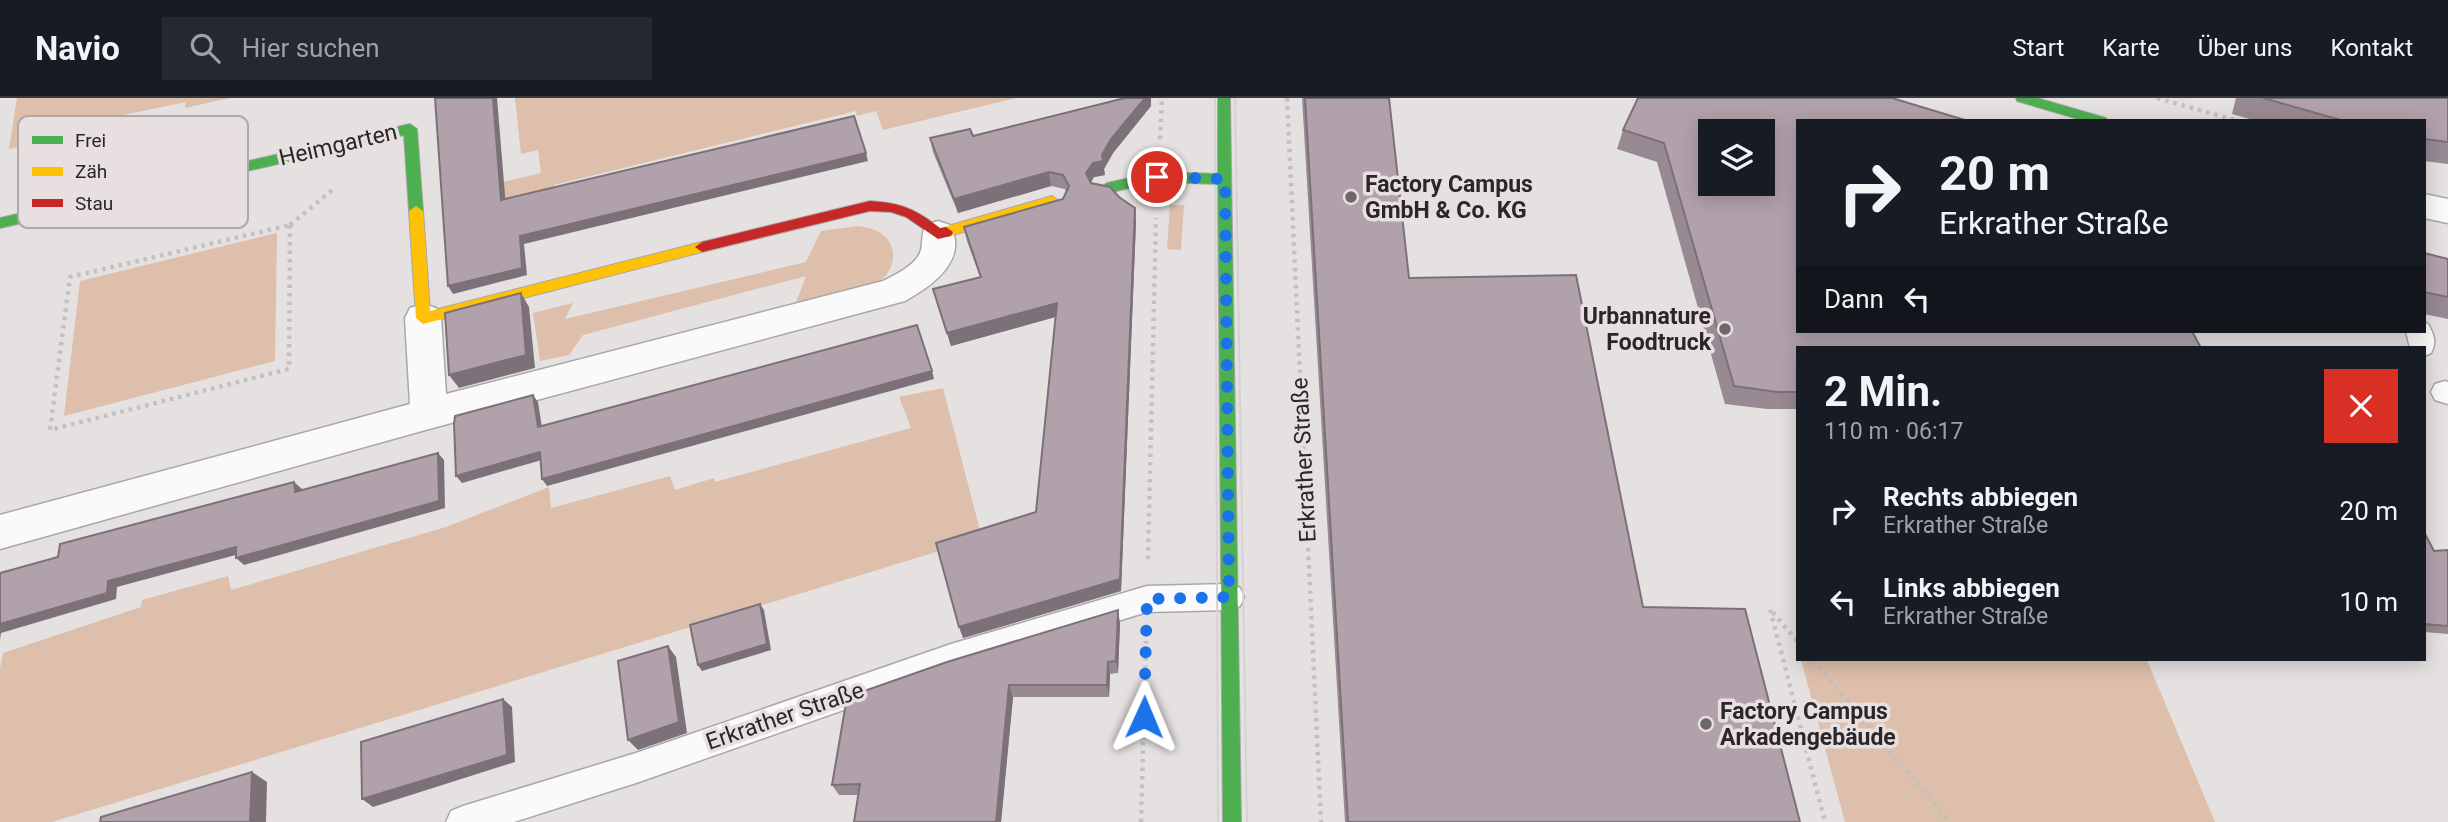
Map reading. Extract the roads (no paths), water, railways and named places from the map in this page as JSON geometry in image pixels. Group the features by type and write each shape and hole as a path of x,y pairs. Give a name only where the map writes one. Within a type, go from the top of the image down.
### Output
{"street":[{"path":"1224,98 1232,822"},
{"path":"2022,98 2094,119"},
{"name":"Heimgarten","path":"248,166 410,129 429,414"},
{"path":"1107,188 1157,177 1225,179"},
{"path":"938,234 1052,201"},
{"path":"0,532 429,414 893,292 917,279 931,266 940,247 938,234 926,221 887,204 857,207 423,318"},
{"path":"2426,206 2448,211"},
{"name":"Heimgarten","path":"0,223 18,219"}],"lane":[{"name":"Erkrather Straße","path":"463,822 639,767 951,658 1147,599 1229,597"}],"tram line":[{"path":"1215,98 1218,822"},
{"path":"1235,98 1247,822"}],"place":[{"name":"Factory Campus GmbH & Co. KG","path":"1351,197"},
{"name":"Urbannature Foodtruck","path":"1725,329"},
{"name":"Factory Campus Arkadengebäude","path":"1706,724"}]}
